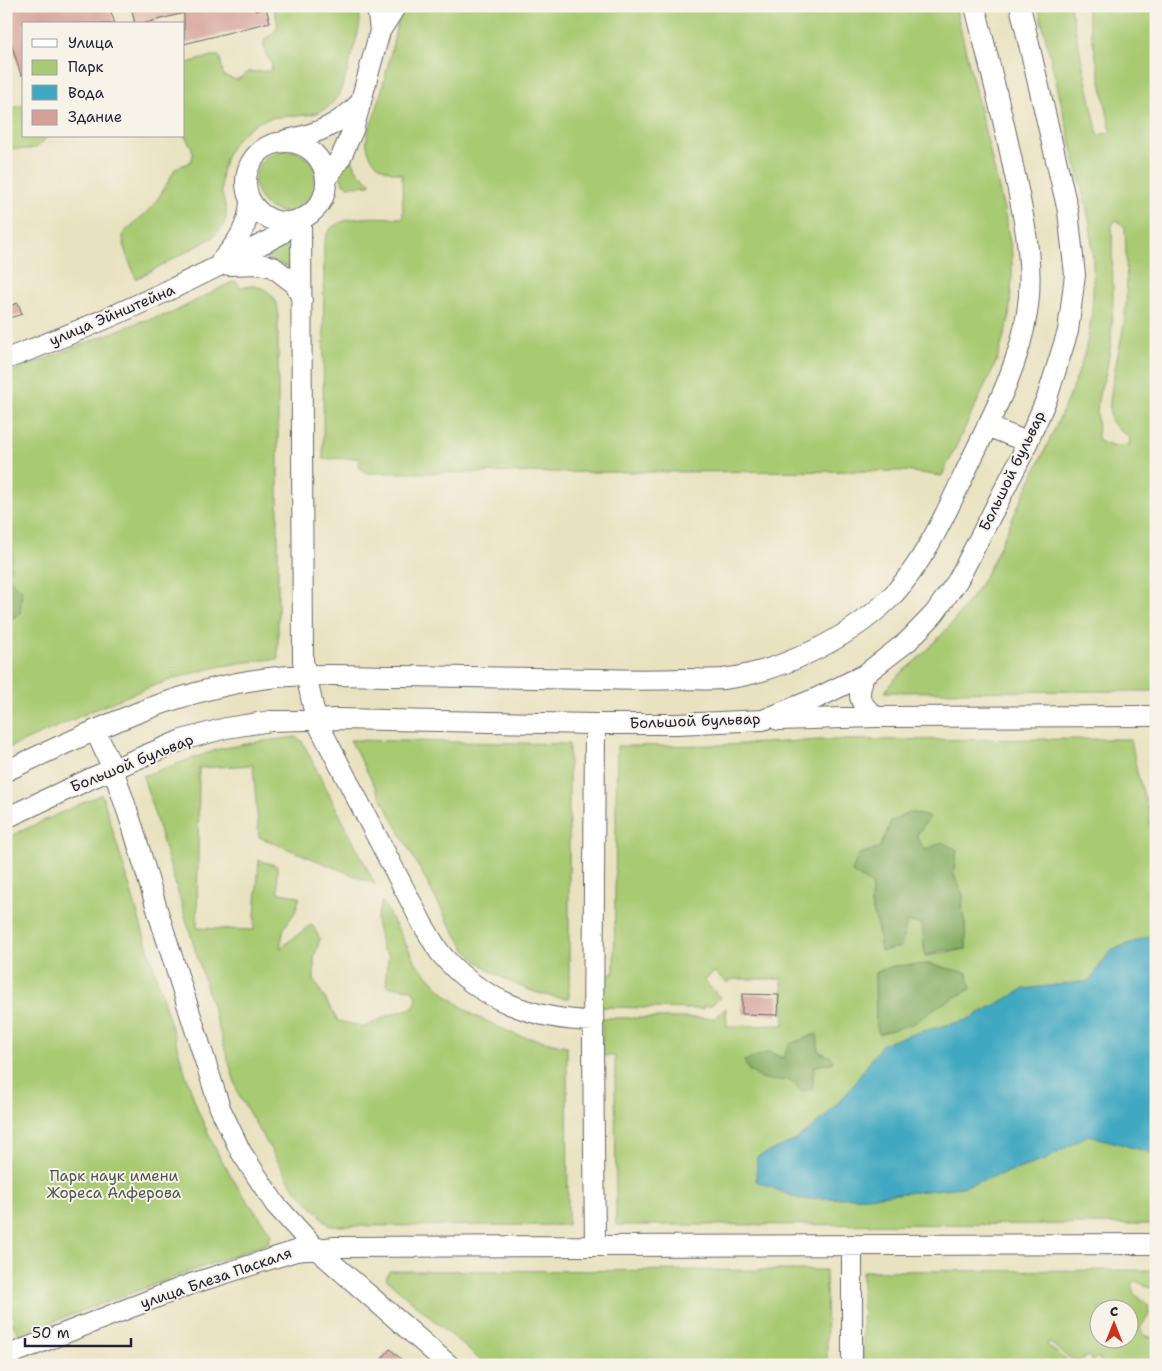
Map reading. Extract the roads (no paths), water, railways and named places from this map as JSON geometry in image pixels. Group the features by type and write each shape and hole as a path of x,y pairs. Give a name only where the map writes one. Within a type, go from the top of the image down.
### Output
{"street":[{"path":"377,6 380,32"},
{"path":"326,179 341,157 353,130 380,32 396,6"},
{"path":"6,770 121,718 156,705 208,688 260,679 306,675 646,681 723,679 772,668 820,646 857,625 890,598 922,557 956,492 1008,381 1028,310 1030,266 1023,210 975,6"},
{"name":"Большой бульвар","path":"6,818 182,740 226,728 271,721 337,719 677,724 763,720 817,698 864,675 908,641 934,614 958,580 1048,398 1068,331 1075,275 1068,211 1020,6"},
{"path":"216,266 239,240 246,226 250,212 250,201 245,182 250,162 264,147 328,128 340,121 362,100"},
{"path":"250,201 264,216 278,221 297,220 310,214 322,200 326,179 320,159 304,145 283,141"},
{"path":"297,220 302,299 303,661 316,720 423,925 441,953 470,981 500,1001 538,1015 571,1021 594,1021"},
{"name":"улица Эйнштейна","path":"6,359 103,320 180,285 280,234 297,220"},
{"path":"216,266 260,264 273,267 295,284 302,299"},
{"path":"987,426 1027,442"},
{"path":"864,675 860,688 860,698 863,706 876,717"},
{"path":"763,720 876,717 1156,716"},
{"path":"595,724 595,1246"},
{"path":"95,730 113,769 134,828 157,908 220,1108 241,1152 275,1204 315,1248 449,1365"},
{"name":"улица Блеза Паскаля","path":"6,1356 191,1284 296,1251 315,1248 379,1246 1156,1244"},
{"path":"852,1245 852,1365"}],"water":[{"path":"1156,934 1156,1154 1088,1135 1045,1160 962,1187 868,1197 799,1199 756,1181 757,1157 796,1140 822,1120 849,1091 882,1044 967,1020 1024,989 1089,981 1111,950"}],"park label":[{"name":"Парк наук имени Жореса Алферова","path":"114,1184"}]}
